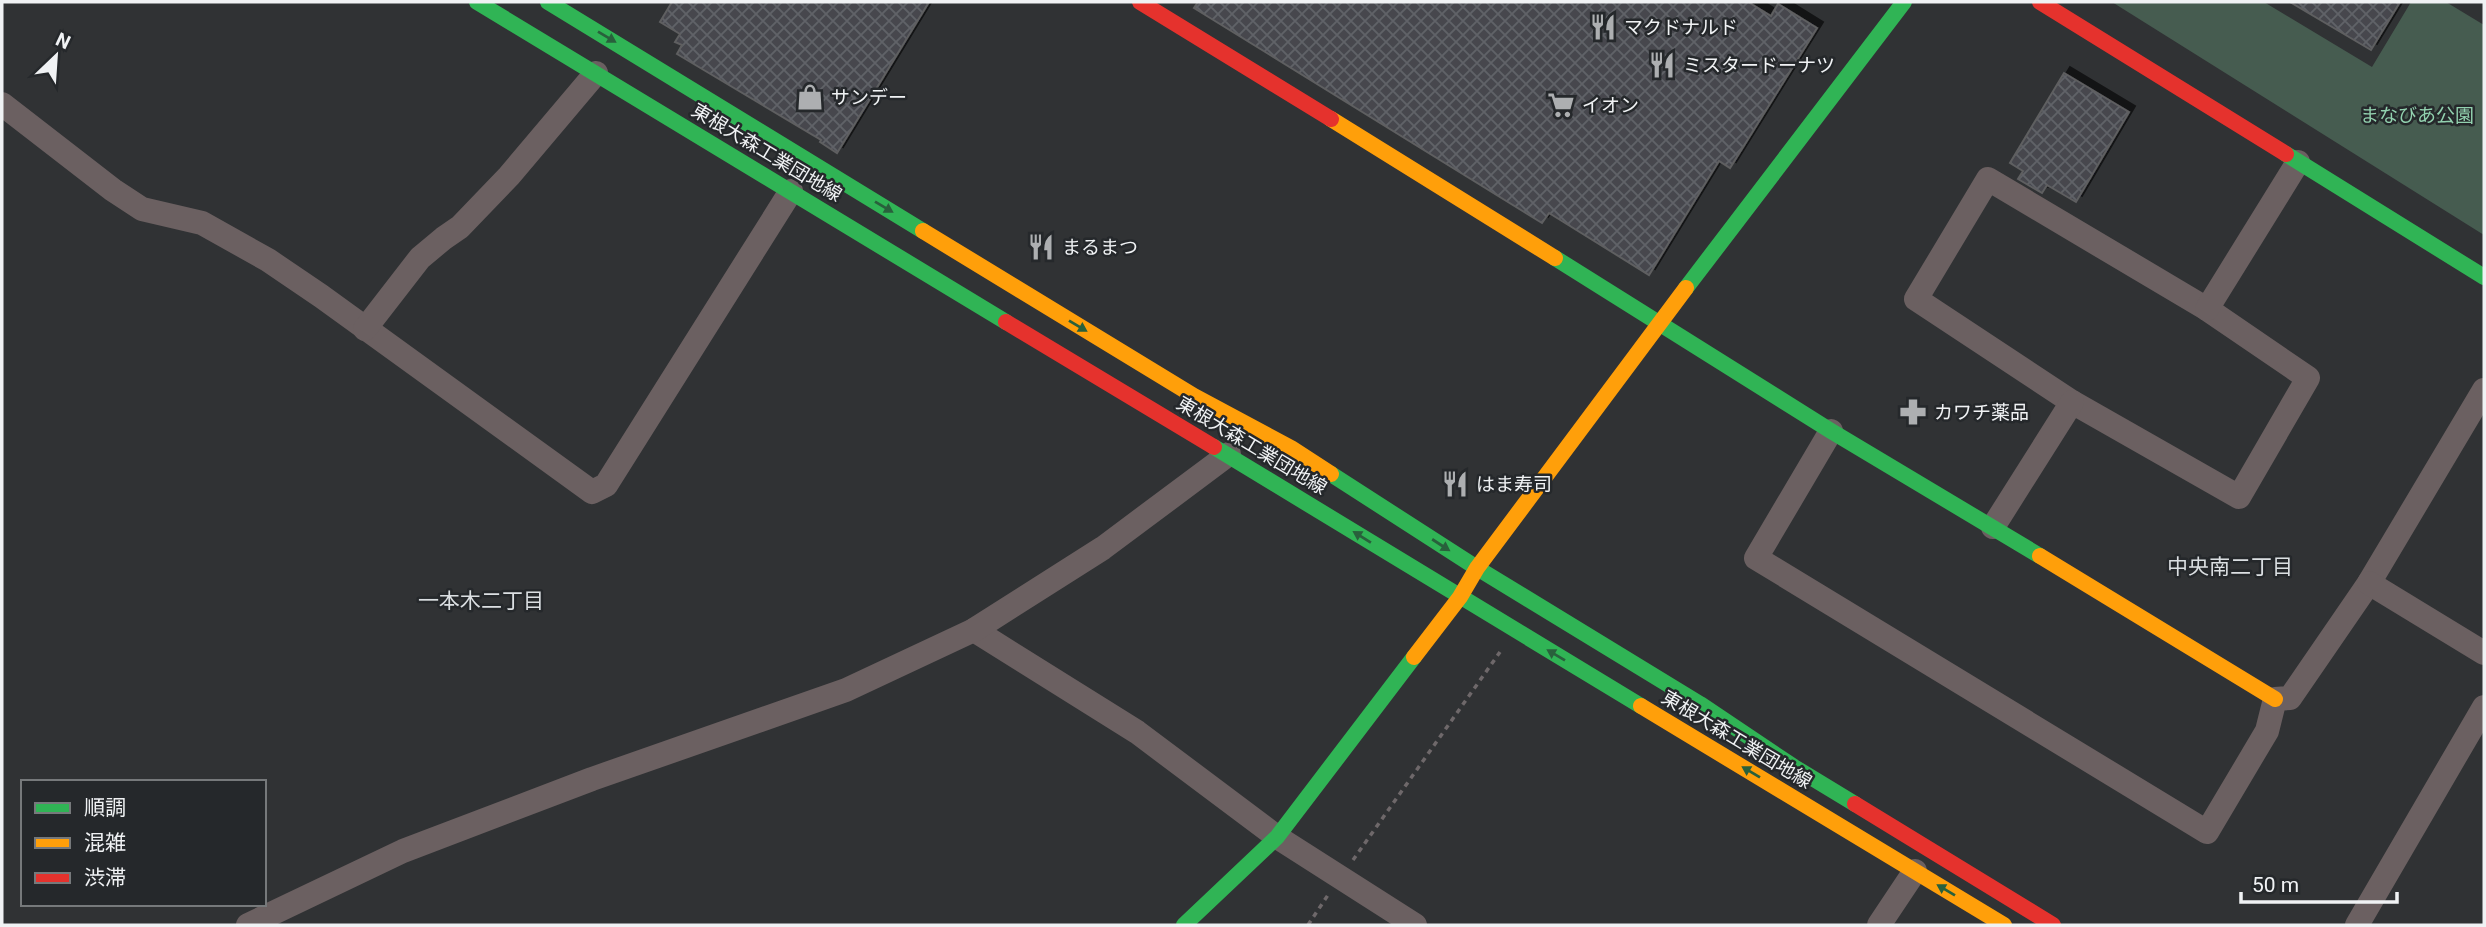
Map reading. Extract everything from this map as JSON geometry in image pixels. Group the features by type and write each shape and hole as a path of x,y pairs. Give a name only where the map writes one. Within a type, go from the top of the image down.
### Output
{"main road":[{"name":"東根大森工業団地線","path":"477,2 2004,925"},
{"name":"東根大森工業団地線","path":"548,2 1194,397 1291,448 1477,568 1700,704 1794,767 2053,925"},
{"path":"1140,2 1660,322 1831,431 2274,699"},
{"path":"1185,925 1277,837 1460,597 1477,568 1660,322 1904,2"},
{"path":"2039,2 2484,277"}],"street":[{"path":"365,329 420,258 469,219 596,73"},
{"path":"2,104 113,190 142,209 202,223 219,231 311,289 592,492 606,485 791,191"},
{"path":"2207,309 2298,162"},
{"path":"1988,179 2207,309 2308,378 2239,497 2072,402 1916,299 1988,179"},
{"path":"1831,431 1756,558 2207,832 2267,731 2274,699 2290,698 2369,583 2484,390"},
{"path":"1993,527 2072,402"},
{"path":"248,925 403,851 592,779 846,690 974,630 1103,548 1228,454"},
{"path":"2369,583 2484,653"},
{"path":"974,630 1136,732 1277,837 1415,925"},
{"path":"2357,925 2484,707"},
{"path":"1879,925 1915,871"}],"path":[{"path":"1308,925 1516,631"}],"green space":[{"name":"まなびあ公園","path":"2112,2 2264,2 2372,67 2411,2 2446,2 2484,25 2484,235"}],"building":[{"name":"サンデー","path":"672,2 929,2 837,153 820,142 821,140 677,54 682,45 675,42 680,34 660,22"},
{"name":"イオン","path":"1198,2 1748,2 1771,16 1778,4 1817,28 1730,168 1719,161 1649,275 1549,213 1542,223 1194,8"},
{"path":"2290,2 2400,2 2371,50"},
{"path":"2064,73 2129,112 2076,202 2047,185 2042,193 2018,179 2023,171 2010,163"}],"traffic: fast":[{"path":"477,2 1006,322"},
{"path":"548,2 923,231"},
{"path":"1686,288 1904,2"},
{"path":"2286,154 2484,277"},
{"path":"1555,258 1831,431 2040,556"},
{"path":"1214,447 1641,706"},
{"path":"1331,474 1855,804"},
{"path":"1184,925 1277,837 1414,657"}],"traffic: slow":[{"path":"1331,119 1555,258"},
{"path":"923,231 1194,396 1291,448 1331,474"},
{"path":"1414,657 1686,288"},
{"path":"2040,556 2275,699"},
{"path":"1641,706 2004,925"}],"traffic: jam":[{"path":"1140,2 1331,119"},
{"path":"2040,2 2286,154"},
{"path":"1006,322 1214,447"},
{"path":"1855,804 2053,925"}],"place":[{"name":"マクドナルド","path":"1603,27"},
{"name":"ミスタードーナツ","path":"1662,65"},
{"name":"サンデー","path":"810,97"},
{"name":"イオン","path":"1561,105"},
{"name":"まるまつ","path":"1041,247"},
{"name":"カワチ薬品","path":"1913,412"},
{"name":"はま寿司","path":"1455,484"}],"district":[{"name":"中央南二丁目","path":"2230,567"},
{"name":"一本木二丁目","path":"481,601"}]}
